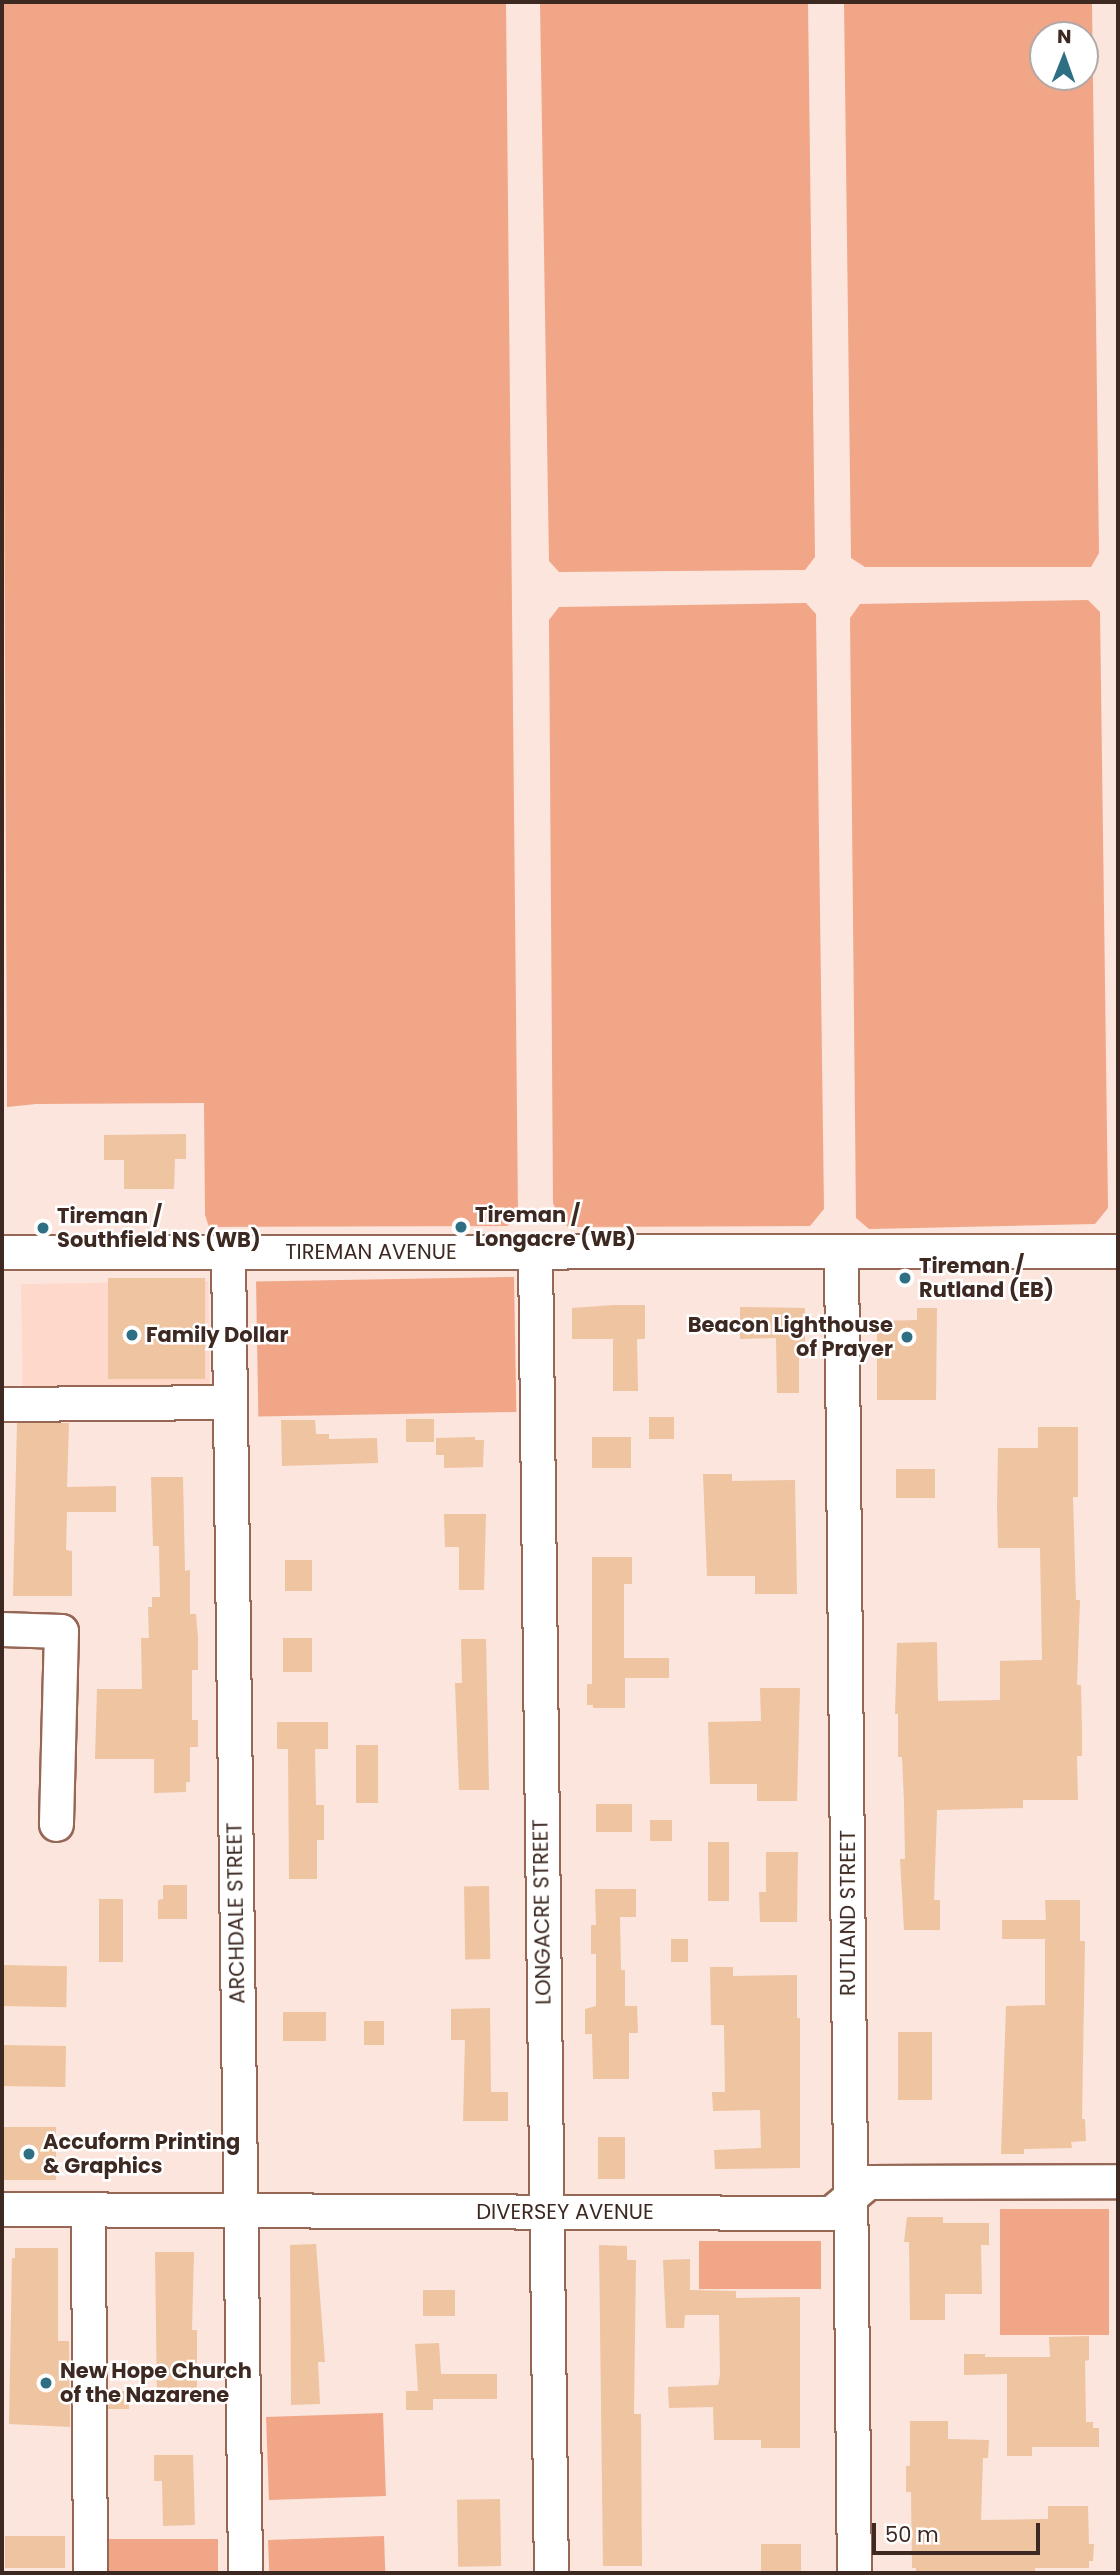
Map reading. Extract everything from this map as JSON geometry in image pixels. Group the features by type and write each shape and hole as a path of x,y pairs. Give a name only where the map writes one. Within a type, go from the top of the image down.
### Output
{"street":[{"name":"TIREMAN AVENUE","path":"2,1252 1118,1251"},
{"name":"ARCHDALE STREET","path":"228,1252 245,2573"},
{"name":"LONGACRE STREET","path":"535,1252 551,2573"},
{"name":"RUTLAND STREET","path":"841,1252 854,2573"},
{"path":"2,1404 230,1402"},
{"path":"2,1629 61,1631 57,1824"},
{"name":"DIVERSEY AVENUE","path":"2,2209 831,2213 868,2182 1118,2181"},
{"path":"88,2210 90,2573"}],"shaded area":[{"path":"2,2 506,2 518,1214 508,1226 209,1227 205,1215 204,1103 36,1104 7,1107"},
{"path":"540,2 808,2 815,557 805,570 559,572 549,561"},
{"path":"844,2 1092,2 1092,21 1029,21 1029,91 1093,91 1099,553 1091,567 865,567 851,558"},
{"path":"1088,600 1100,612 1108,1208 1095,1224 869,1229 856,1218 850,618 860,604"},
{"path":"806,603 816,614 824,1209 810,1226 568,1227 559,1217 553,1203 549,620 559,607"},
{"path":"514,1277 516,1412 258,1416 256,1282"},
{"path":"208,1281 210,1393 23,1396 21,1284"},
{"path":"1000,2209 1109,2209 1109,2335 1000,2335"},
{"path":"699,2241 821,2241 821,2289 699,2289"},
{"path":"383,2413 386,2496 269,2500 266,2417"},
{"path":"384,2536 385,2573 269,2573 268,2540"},
{"path":"101,2539 218,2539 218,2573 101,2573"}],"building":[{"path":"186,1134 186,1159 175,1159 174,1189 124,1189 124,1160 104,1160 104,1135"},
{"path":"108,1278 205,1278 205,1379 108,1379"},
{"path":"645,1305 645,1339 637,1339 638,1391 613,1391 613,1339 572,1339 572,1308"},
{"path":"740,1307 805,1308 805,1347 799,1347 799,1393 777,1393 776,1338 740,1339"},
{"name":"Beacon Lighthouse of Prayer","path":"917,1308 937,1308 936,1400 877,1400 877,1321 917,1320"},
{"path":"649,1417 674,1417 674,1439 649,1439"},
{"path":"406,1419 434,1419 434,1442 406,1442"},
{"path":"281,1420 315,1420 316,1434 329,1434 329,1439 377,1438 378,1463 282,1466"},
{"path":"17,1423 69,1423 67,1487 116,1486 116,1512 67,1512 66,1550 72,1551 72,1596 13,1596"},
{"path":"1038,1427 1078,1427 1078,1497 1073,1497 1076,1600 1080,1600 1077,1685 1081,1685 1082,1756 1077,1756 1078,1800 1023,1800 1023,1808 937,1810 934,1900 940,1900 940,1930 904,1930 900,1859 905,1859 904,1801 902,1757 898,1757 898,1714 895,1714 897,1643 937,1642 938,1701 1000,1700 1000,1661 1042,1660 1040,1548 998,1548 997,1506 998,1448 1038,1448"},
{"path":"475,1437 475,1440 484,1440 483,1467 444,1468 444,1455 436,1455 436,1438"},
{"path":"592,1437 631,1437 631,1468 592,1468"},
{"path":"896,1469 935,1469 935,1498 896,1498"},
{"path":"703,1474 732,1474 732,1481 795,1480 797,1594 755,1594 755,1576 707,1576"},
{"path":"151,1477 183,1477 185,1571 190,1570 190,1614 196,1614 198,1638 198,1670 192,1670 192,1720 198,1720 198,1747 190,1747 190,1782 186,1782 186,1792 154,1793 154,1759 95,1759 97,1689 142,1689 141,1638 149,1638 148,1607 152,1607 152,1597 160,1597 159,1546 153,1546"},
{"path":"444,1514 486,1514 484,1590 459,1590 459,1547 445,1547"},
{"path":"592,1557 632,1557 632,1584 624,1584 624,1658 669,1658 669,1678 625,1678 625,1708 593,1708 593,1705 587,1705 587,1684 592,1684"},
{"path":"285,1560 312,1560 312,1591 285,1591"},
{"path":"283,1638 312,1638 312,1672 283,1672"},
{"path":"461,1639 486,1639 489,1790 459,1790 455,1683 462,1683"},
{"path":"760,1688 800,1688 797,1801 757,1801 757,1784 710,1784 708,1722 761,1721"},
{"path":"277,1722 328,1722 328,1749 315,1749 316,1805 324,1805 324,1840 317,1840 317,1879 289,1879 288,1749 277,1749"},
{"path":"356,1745 378,1745 378,1803 356,1803"},
{"path":"596,1804 632,1804 632,1832 596,1832"},
{"path":"650,1820 672,1820 672,1841 650,1841"},
{"path":"708,1842 729,1842 729,1901 708,1901"},
{"path":"766,1852 798,1852 797,1922 760,1922 759,1892 766,1892"},
{"path":"163,1885 187,1885 187,1919 158,1919 158,1900 163,1899"},
{"path":"464,1886 489,1886 490,1959 465,1959"},
{"path":"595,1889 636,1889 636,1917 620,1917 625,2006 637,2006 638,2033 629,2033 629,2079 593,2079 592,2034 585,2034 585,2009 596,2006 596,1954 591,1954 591,1925 596,1925"},
{"path":"99,1899 123,1899 123,1962 99,1962"},
{"path":"1045,1900 1080,1900 1080,1941 1085,1941 1082,2119 1085,2119 1086,2141 1071,2142 1072,2148 1024,2149 1024,2154 1001,2154 1006,2006 1045,2005 1045,1939 1002,1939 1002,1920 1046,1920"},
{"path":"671,1939 688,1939 688,1962 671,1962"},
{"path":"2,1965 67,1966 66,2007 2,2006"},
{"path":"710,1967 733,1967 733,1976 797,1975 797,2018 800,2018 800,2168 715,2169 714,2150 761,2148 760,2110 713,2111 712,2092 725,2092 724,2025 711,2025"},
{"path":"490,2008 491,2092 508,2092 508,2121 463,2121 465,2040 451,2040 451,2009"},
{"path":"283,2012 326,2012 326,2041 283,2041"},
{"path":"364,2021 384,2021 384,2045 364,2045"},
{"path":"898,2032 932,2032 932,2100 898,2100"},
{"path":"2,2045 66,2046 65,2087 2,2086"},
{"name":"Accuform Printing & Graphics","path":"2,2127 56,2127 56,2180 2,2180"},
{"path":"598,2137 625,2137 625,2179 598,2179"},
{"path":"907,2217 943,2217 943,2223 989,2223 989,2245 981,2245 982,2294 945,2294 945,2320 910,2320 909,2242 904,2242"},
{"path":"316,2244 325,2362 318,2362 320,2404 291,2405 290,2245"},
{"path":"599,2245 627,2246 627,2260 636,2260 634,2414 641,2414 642,2566 603,2566"},
{"path":"15,2248 58,2248 58,2341 69,2341 70,2427 9,2424 12,2258 15,2258"},
{"path":"155,2252 194,2252 192,2330 197,2330 197,2388 194,2388 194,2398 157,2398"},
{"path":"690,2259 690,2290 736,2291 736,2298 800,2297 800,2448 761,2448 761,2440 714,2440 713,2407 669,2408 668,2387 718,2385 720,2375 719,2315 685,2315 684,2328 666,2328 663,2260"},
{"path":"423,2290 455,2290 455,2316 423,2316"},
{"path":"1089,2336 1089,2360 1085,2361 1086,2422 1093,2422 1093,2428 1099,2428 1099,2447 1032,2447 1032,2456 1007,2456 1007,2374 964,2375 964,2354 985,2354 985,2357 1050,2357 1049,2337"},
{"path":"439,2343 441,2374 497,2374 497,2399 433,2399 433,2410 406,2410 406,2391 418,2391 415,2344"},
{"path":"108,2391 129,2391 129,2409 108,2409"},
{"path":"910,2421 948,2421 948,2439 989,2440 988,2458 983,2458 981,2520 1048,2519 1048,2506 1088,2506 1089,2544 1094,2544 1093,2561 1089,2561 1089,2568 1035,2568 1035,2573 916,2573 916,2568 912,2568 911,2492 906,2492 906,2466 910,2466"},
{"path":"154,2455 193,2455 195,2525 163,2526 162,2481 154,2481"},
{"path":"500,2499 501,2566 458,2567 457,2500"},
{"path":"5,2536 65,2536 65,2568 5,2568"},
{"path":"761,2544 801,2544 801,2572 761,2572"}],"place":[{"name":"Tireman / Longacre (WB)","path":"461,1227"},
{"name":"Tireman / Southfield NS (WB)","path":"43,1228"},
{"name":"Tireman / Rutland (EB)","path":"905,1278"},
{"name":"Family Dollar","path":"132,1335"},
{"name":"Beacon Lighthouse of Prayer","path":"907,1337"},
{"name":"Accuform Printing & Graphics","path":"29,2154"},
{"name":"New Hope Church of the Nazarene","path":"46,2383"}]}
